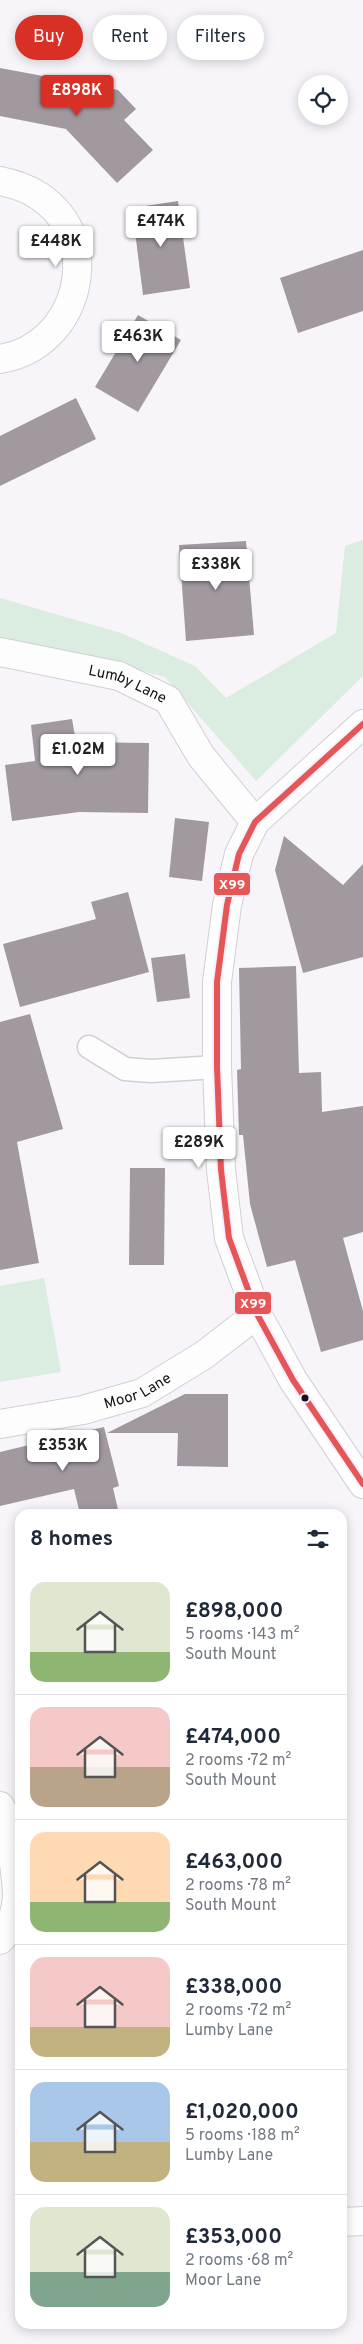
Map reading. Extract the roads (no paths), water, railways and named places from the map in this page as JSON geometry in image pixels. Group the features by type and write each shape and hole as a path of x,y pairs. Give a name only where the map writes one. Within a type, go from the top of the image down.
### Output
{"street":[{"path":"0,181 19,186 40,196 57,212 70,232 76,255 77,278 72,301 61,322 46,339 25,352 0,359"},
{"name":"Lumby Lane","path":"0,652 119,676 168,700 201,756 255,822"},
{"path":"363,724 255,822 239,854 227,905 217,982 217,1067 221,1170 229,1238 257,1314 293,1380 363,1484"},
{"name":"Moor Lane","path":"0,1424 83,1410 142,1393 204,1355 257,1314"},
{"path":"0,1806 8,1831 15,1882"},
{"path":"0,1940 13,1917 15,1907"},
{"path":"347,2222 363,2220"}],"lane":[{"path":"89,1047 125,1069 151,1071 217,1067"}]}
